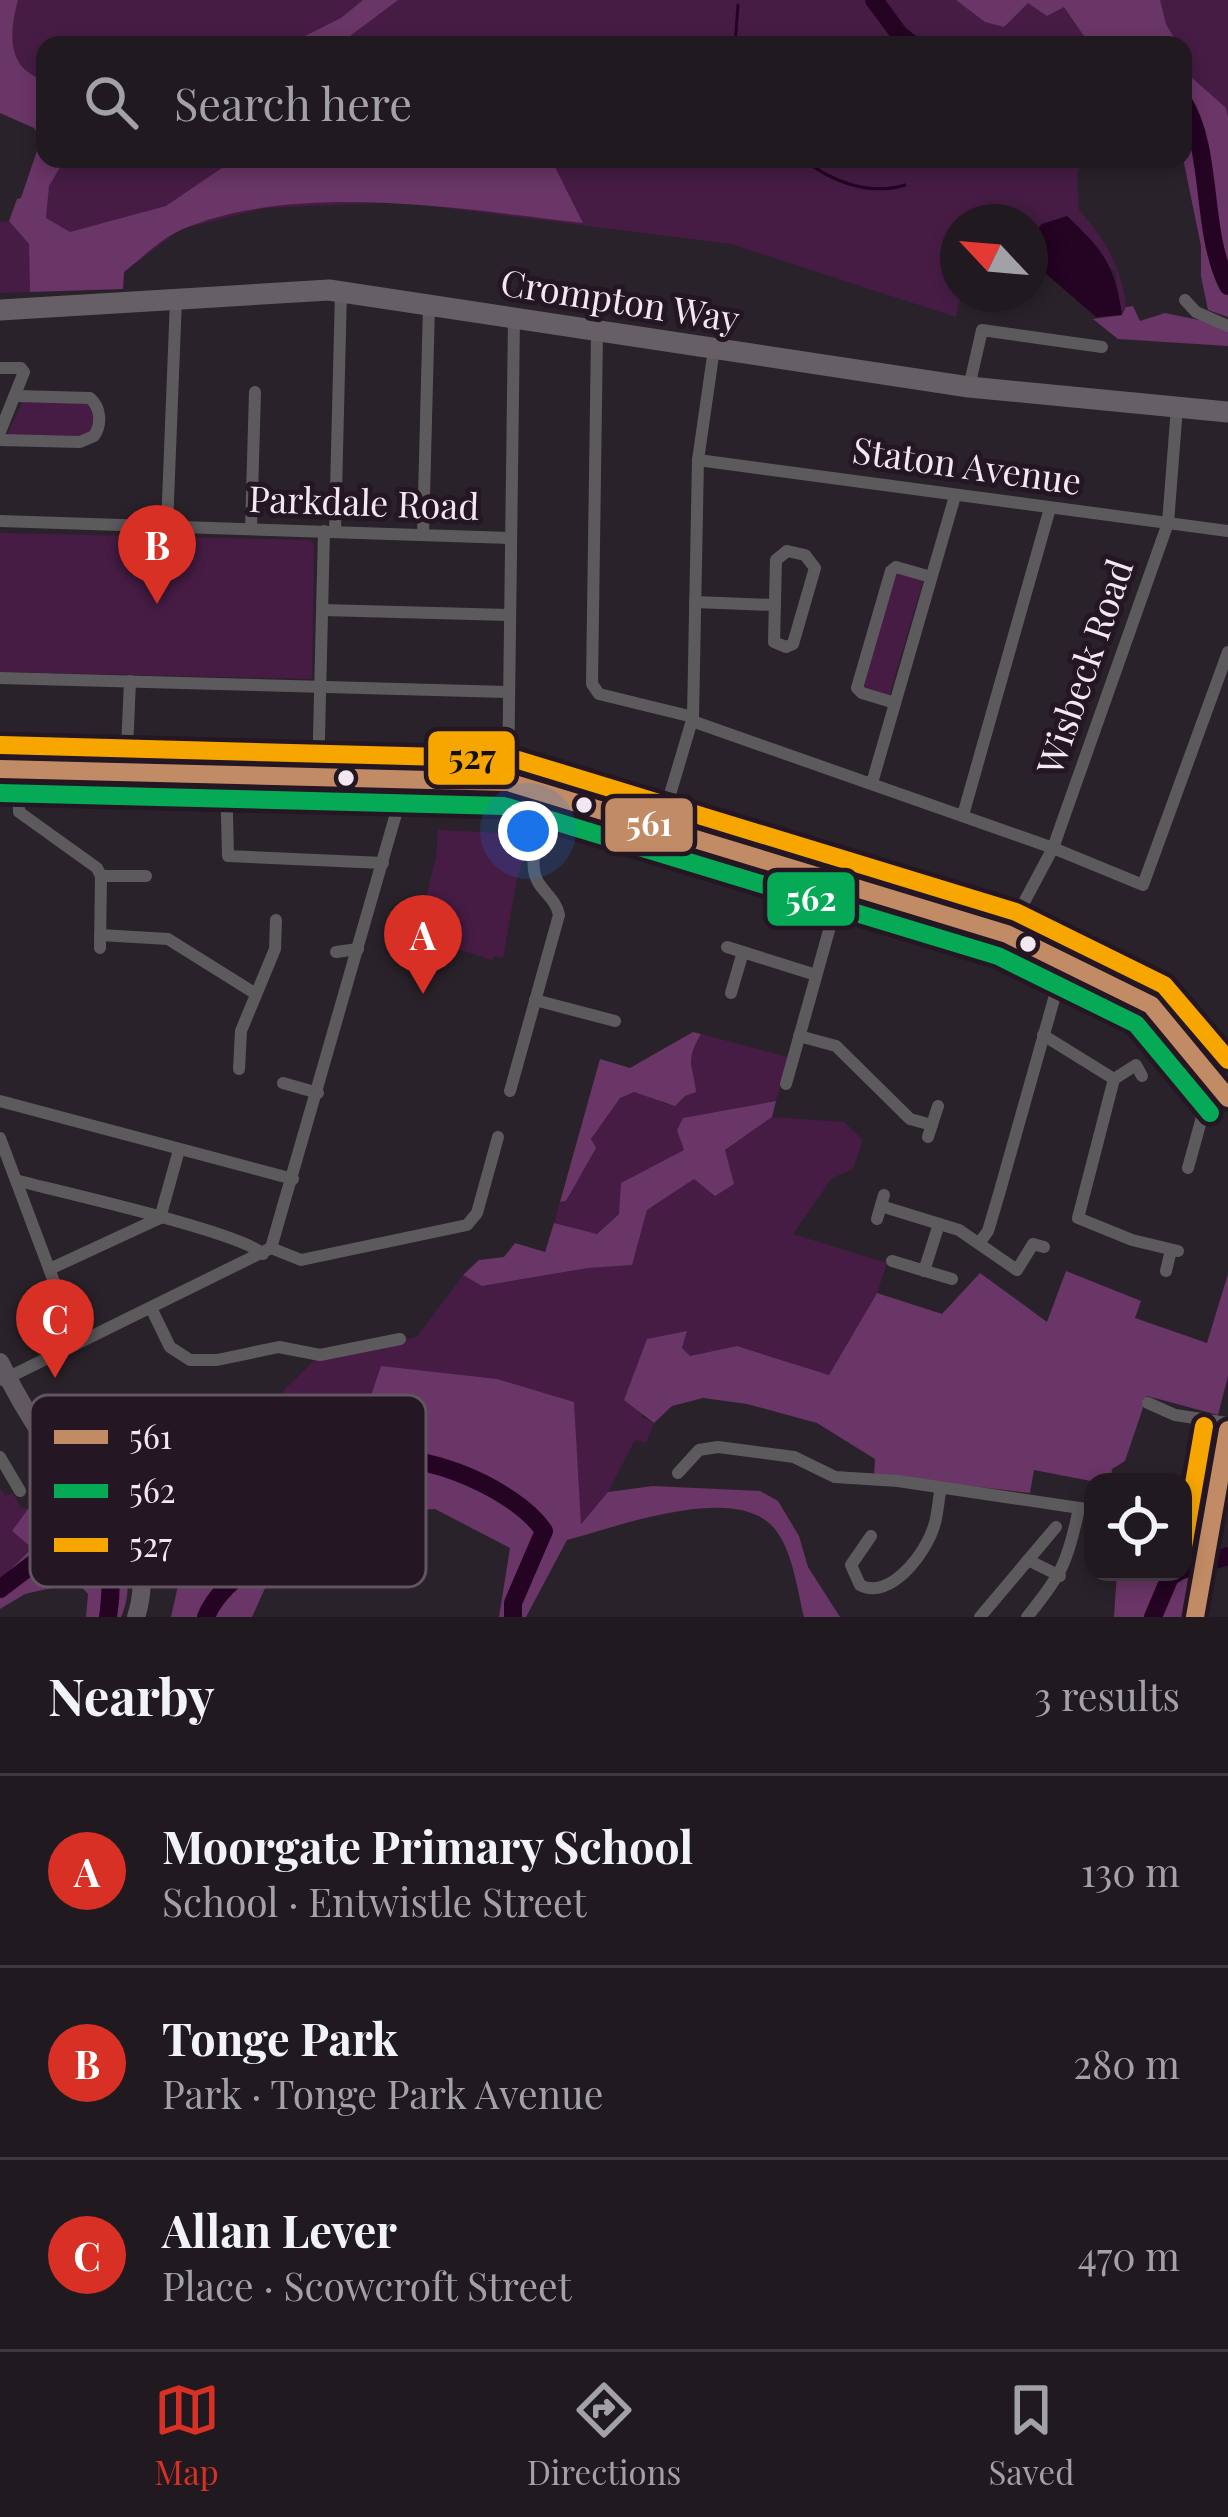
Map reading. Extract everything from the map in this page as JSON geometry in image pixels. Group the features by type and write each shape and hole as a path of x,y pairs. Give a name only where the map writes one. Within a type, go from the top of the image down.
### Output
{"highway":[{"name":"Crompton Way","path":"0,310 341,291 597,334 969,387 1228,412"}],"main road":[{"path":"9,769 508,782 1007,934 1151,1006 1225,1095"},
{"path":"2,1374 30,1416"},
{"path":"1199,1617 1228,1427"},
{"path":"136,1617 141,1587"}],"street":[{"path":"318,778 341,291"},
{"path":"167,526 176,299"},
{"path":"1184,299 1196,312 1228,326"},
{"path":"423,535 429,305"},
{"path":"508,782 514,319"},
{"path":"969,387 982,330 1102,347"},
{"path":"597,334 592,685 599,694 692,719 1053,848 1143,885 1228,652"},
{"path":"661,828 692,719 698,460 713,349"},
{"path":"0,368 24,372 0,435 80,442 98,430 98,409 90,398 16,396"},
{"path":"251,529 255,392"},
{"name":"Wisbeck Road","path":"1007,934 1053,848 1168,523 1177,407"},
{"name":"Staton Avenue","path":"698,460 1228,532"},
{"path":"872,783 956,496"},
{"path":"962,815 1050,508"},
{"name":"Parkdale Road","path":"0,521 510,538"},
{"path":"787,551 805,555 815,568 793,644 786,647 774,641 773,605 776,560 787,551"},
{"path":"895,703 862,694 857,688 891,571 896,567 931,577"},
{"path":"695,602 773,605"},
{"path":"323,610 508,615"},
{"path":"0,678 507,692"},
{"path":"126,772 130,681"},
{"path":"9,769 19,812 90,860 101,876 100,941 168,939 256,994"},
{"path":"226,776 226,853 231,857 383,863"},
{"path":"2,1374 267,1251 293,1179 406,779"},
{"path":"510,1091 535,1000 538,971 559,915 557,905 537,880 533,863 554,795"},
{"path":"101,876 146,876"},
{"path":"786,1084 842,884"},
{"path":"235,1063 241,1031 274,950 271,936 276,920"},
{"path":"727,947 816,975"},
{"path":"336,952 358,949"},
{"path":"731,993 743,952"},
{"path":"980,1242 988,1231 1065,960"},
{"path":"535,1000 615,1021"},
{"path":"1043,1035 1114,1079"},
{"path":"799,1036 836,1046 910,1119 930,1131 938,1106"},
{"path":"1142,1076 1136,1065 1114,1079 1078,1218 1174,1251 1166,1271"},
{"path":"283,1083 318,1093"},
{"path":"1188,1168 1204,1110 1225,1095"},
{"path":"0,1101 293,1179"},
{"path":"19,1181 301,1260 467,1225 477,1213 498,1137"},
{"path":"0,1138 6,1167 19,1181 77,1343"},
{"path":"1194,1149 1209,1153"},
{"path":"52,1268 160,1218 179,1150"},
{"path":"881,1206 939,1223 980,1242 1017,1270"},
{"path":"924,1270 939,1223"},
{"path":"1015,1287 1017,1270 1033,1244 1044,1247"},
{"path":"892,1261 952,1279"},
{"path":"151,1308 170,1347 190,1360 218,1360 279,1348 320,1355 382,1336 400,1339"},
{"path":"1148,1403 1228,1427"},
{"path":"667,1456 680,1470 699,1450 718,1447 794,1457 836,1477 1084,1509"},
{"path":"0,1457 14,1487"},
{"path":"871,1536 855,1544 851,1565 860,1585 879,1590 890,1586 934,1528 940,1488"},
{"path":"1027,1617 1060,1576 1084,1515"},
{"path":"980,1617 1056,1527"},
{"path":"1028,1561 1060,1576"}],"shaded area":[{"path":"0,0 1228,0 1228,317 1208,310 1185,168 1192,168 1192,36 36,36 36,131 0,113"},
{"path":"0,0 18,0 12,37 17,59 36,77 36,131 0,113"},
{"path":"363,0 398,0 350,36 305,36 341,18"},
{"path":"956,0 1160,0 1173,36 1084,36 1064,7 1047,16 1028,3 1004,27 985,22"},
{"path":"1192,78 1226,108 1228,117 1228,317 1208,310 1185,168 1192,168"},
{"path":"36,154 36,168 1080,168 1079,210 1116,267 1126,307 1122,315 1115,271 1048,228 1048,204 940,204 940,312 731,244 400,202 265,208 181,229 124,272 123,289 0,293 0,222 9,221"},
{"path":"36,154 36,168 60,168 49,186 46,218 70,232 166,206 222,168 556,168 583,223 381,203 277,206 228,214 175,233 124,272 123,289 30,292 29,244 9,221"},
{"path":"1067,216 1090,239 1115,283 1122,315 1096,317 1048,276 1048,222"},
{"path":"1133,306 1140,321 1165,313 1228,326 1228,346 1118,339 1093,319 1122,315 1126,307"},
{"path":"24,399 87,400 95,428 87,437 7,435"},
{"path":"0,533 310,540 314,544 312,679 0,672"},
{"path":"895,575 923,581 889,696 863,686"},
{"path":"438,830 500,833 529,842 517,878 503,958 492,960 442,944 447,928 420,920"},
{"path":"693,1032 701,1034 691,1058 696,1092 675,1106 634,1092 620,1098 591,1139 596,1148 566,1201 560,1202 600,1059 630,1068"},
{"path":"701,1034 788,1057 776,1101 683,1118 685,1150 622,1183 619,1214 596,1234 554,1223 560,1202 567,1201 610,1109 636,1092 667,1105 692,1080 692,1049"},
{"path":"776,1101 772,1117 725,1150 734,1184 715,1196 694,1179 647,1210 632,1265 482,1286 463,1275 479,1260 504,1257 515,1243 545,1252 554,1223 597,1234 619,1214 621,1183 684,1150 677,1130 683,1118"},
{"path":"772,1117 844,1122 863,1140 853,1169 832,1178 793,1234 887,1263 877,1293 829,1375 738,1346 689,1356 682,1348 687,1332 641,1417 654,1423 646,1443 635,1440 608,1492 580,1525 426,1401 426,1395 418,1395 382,1366 372,1395 281,1395 320,1355 417,1337 463,1275 483,1286 631,1265 647,1210 694,1179"},
{"path":"1066,1271 1141,1301 1135,1318 1207,1343 1228,1274 1228,1376 1218,1415 1147,1396 1125,1461 1111,1473 1084,1473 1084,1480 1034,1470 1030,1493 874,1475 875,1459 817,1423 747,1404 703,1398 672,1406 654,1423 624,1400 647,1339 687,1331 682,1348 690,1356 737,1346 829,1375 877,1293 942,1314 980,1273 1047,1322"},
{"path":"381,1366 497,1379 574,1402 581,1524 608,1492 653,1486 760,1491 778,1501 799,1536 808,1567 840,1617 804,1617 790,1559 774,1528 756,1515 705,1508 644,1518 567,1540 526,1617 499,1617 510,1548 435,1509 426,1509 426,1395 371,1395"},
{"path":"0,1487 5,1496 13,1493 21,1508 28,1509 12,1531 30,1549 0,1580"},
{"path":"30,1509 30,1546 12,1531"},
{"path":"30,1550 30,1587 55,1587 25,1594 0,1609 0,1580"},
{"path":"1116,1581 1189,1581 1183,1617 1114,1617"},
{"path":"82,1587 127,1587 121,1617 86,1617 88,1594"},
{"path":"178,1587 266,1587 252,1617 171,1617"}],"waterway":[{"path":"874,0 901,36"},
{"path":"736,36 738,5"},
{"path":"1192,119 1214,241 1228,286"},
{"path":"817,168 851,185 878,189 905,185"},
{"path":"426,1463 509,1498 544,1531 513,1603 513,1617"},
{"path":"1192,1567 1228,1556"},
{"path":"0,1589 30,1566"},
{"path":"1153,1617 1168,1581"},
{"path":"108,1617 110,1587"},
{"path":"206,1617 227,1587"}],"transit line":[{"name":"527","path":"1,745 515,759 1016,912 1164,985 1228,1060"},
{"name":"561","path":"0,769 508,782 1007,934 1151,1005 1228,1098"},
{"name":"562","path":"0,793 504,806 998,956 1136,1024 1210,1113"},
{"name":"527","path":"1192,1495 1204,1426"},
{"name":"561","path":"1195,1617 1228,1430"}],"place":[{"name":"Tonge Park","path":"157,604"},
{"name":"Moorgate Primary School","path":"423,994"},
{"name":"Allan Lever","path":"55,1378"}]}
